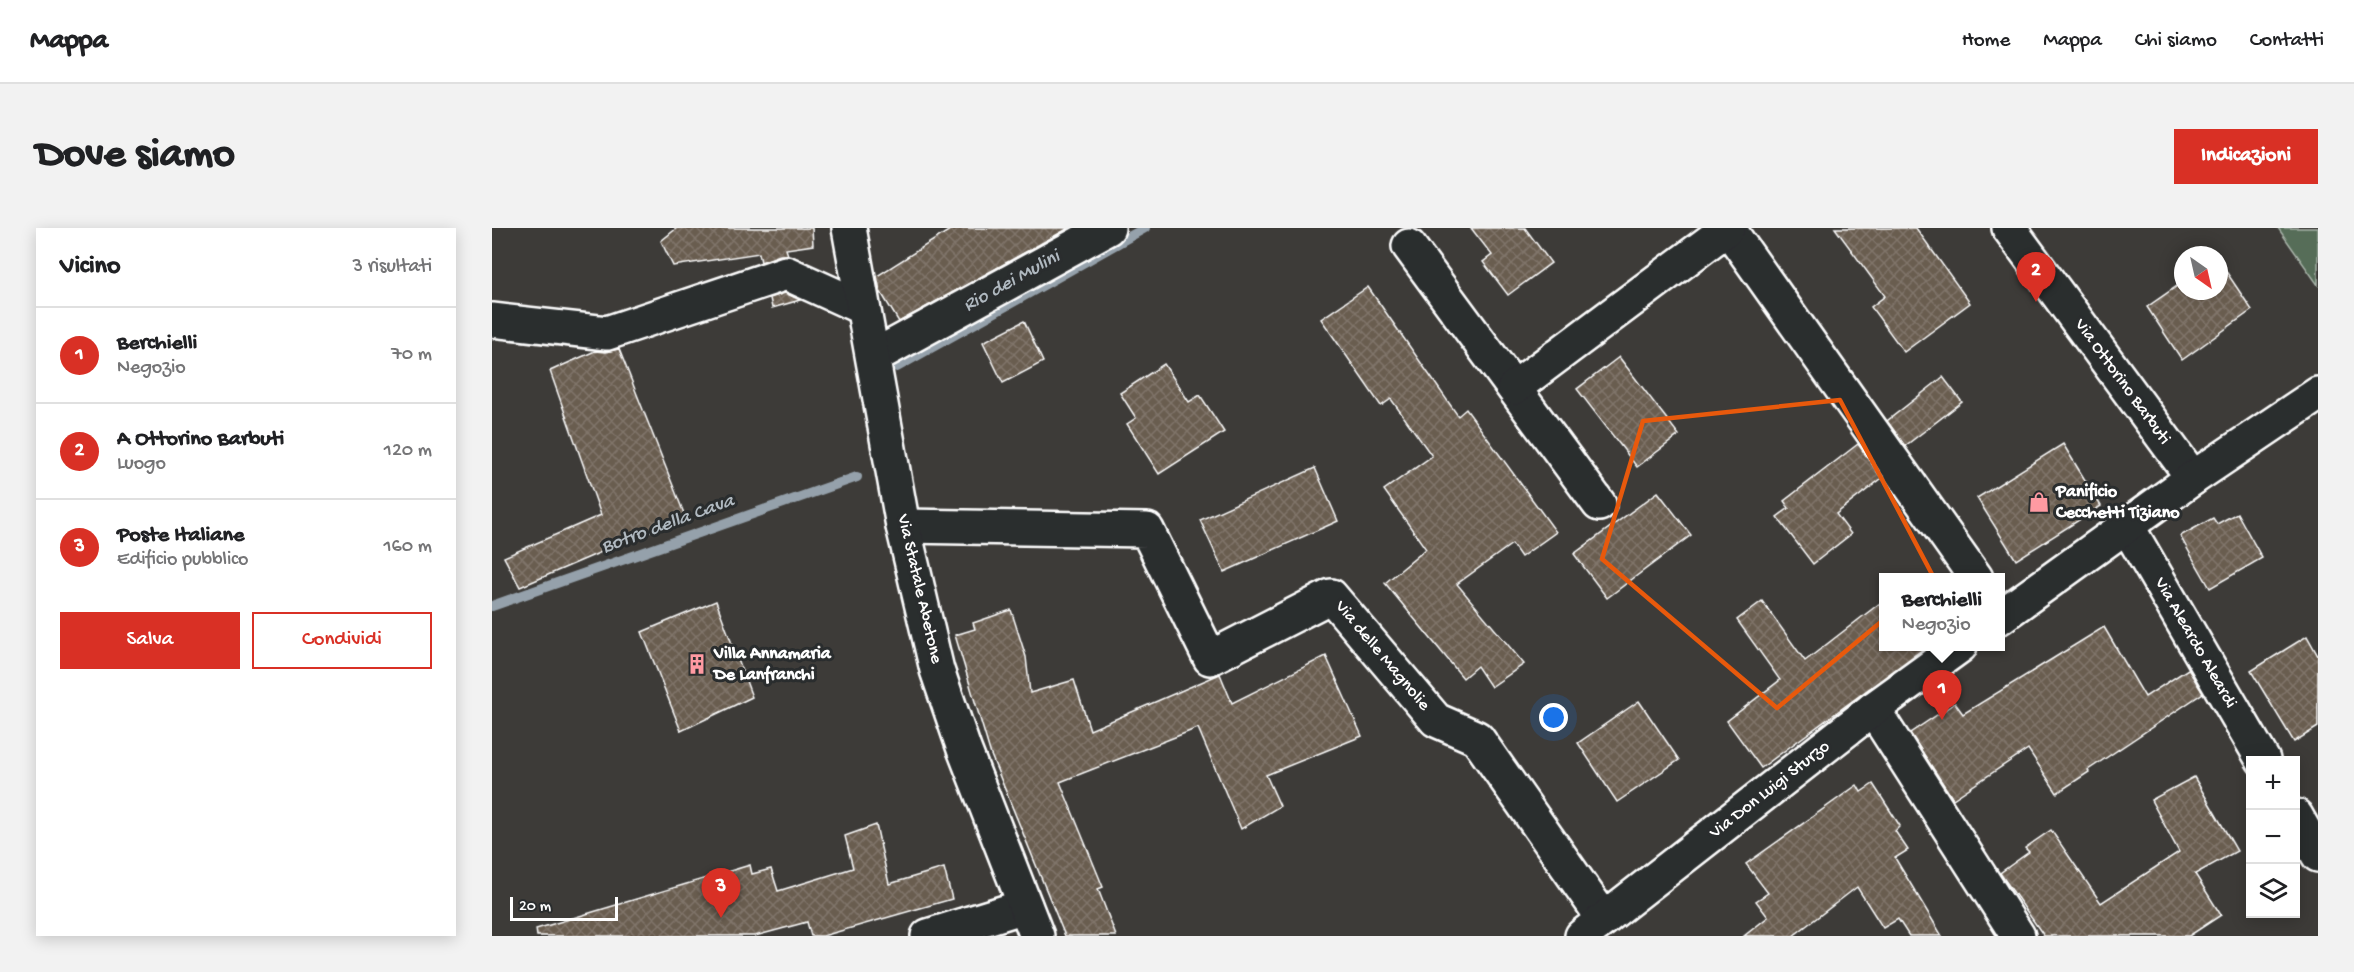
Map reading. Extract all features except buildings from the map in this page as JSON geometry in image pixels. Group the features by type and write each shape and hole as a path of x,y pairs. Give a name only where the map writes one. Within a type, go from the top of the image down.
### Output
{"street":[{"name":"Via Statale Abetone","path":"849,228 903,526 937,670 964,749 1037,936"},
{"path":"873,357 1108,228"},
{"path":"1514,388 1728,228 1972,573"},
{"name":"Via Ottorino Barbuti","path":"2009,228 2193,478"},
{"path":"1409,246 1599,504"},
{"path":"492,320 607,333 786,273 863,308"},
{"path":"2005,612 2193,478 2318,394"},
{"name":"Via delle Magnolie","path":"903,526 1147,530 1210,658 1331,596 1436,720 1477,738 1593,928"},
{"name":"Via Aleardo Aleardi","path":"2127,526 2261,756"},
{"name":"Via Don Luigi Sturzo","path":"1593,928 1873,709 1953,651"},
{"path":"1873,709 2018,936"},
{"path":"2300,824 2318,855"},
{"path":"928,936 1024,906"}],"highlighted area":[{"path":"1840,400 1934,578 1777,708 1602,559 1643,421"}],"green space":[{"path":"2278,228 2318,228 2318,285"}],"waterway":[{"name":"Rio dei Mulini","path":"897,367 1145,228"},
{"name":"Botro della Cava","path":"492,606 857,477"}],"place":[{"name":"A Ottorino Barbuti","path":"2036,302"},
{"name":"Panificio Cecchetti Tiziano","path":"2039,502"},
{"name":"Villa Annamaria De Lanfranchi","path":"697,664"},
{"name":"Berchielli","path":"1942,720"},
{"name":"Poste Italiane","path":"721,918"}]}
